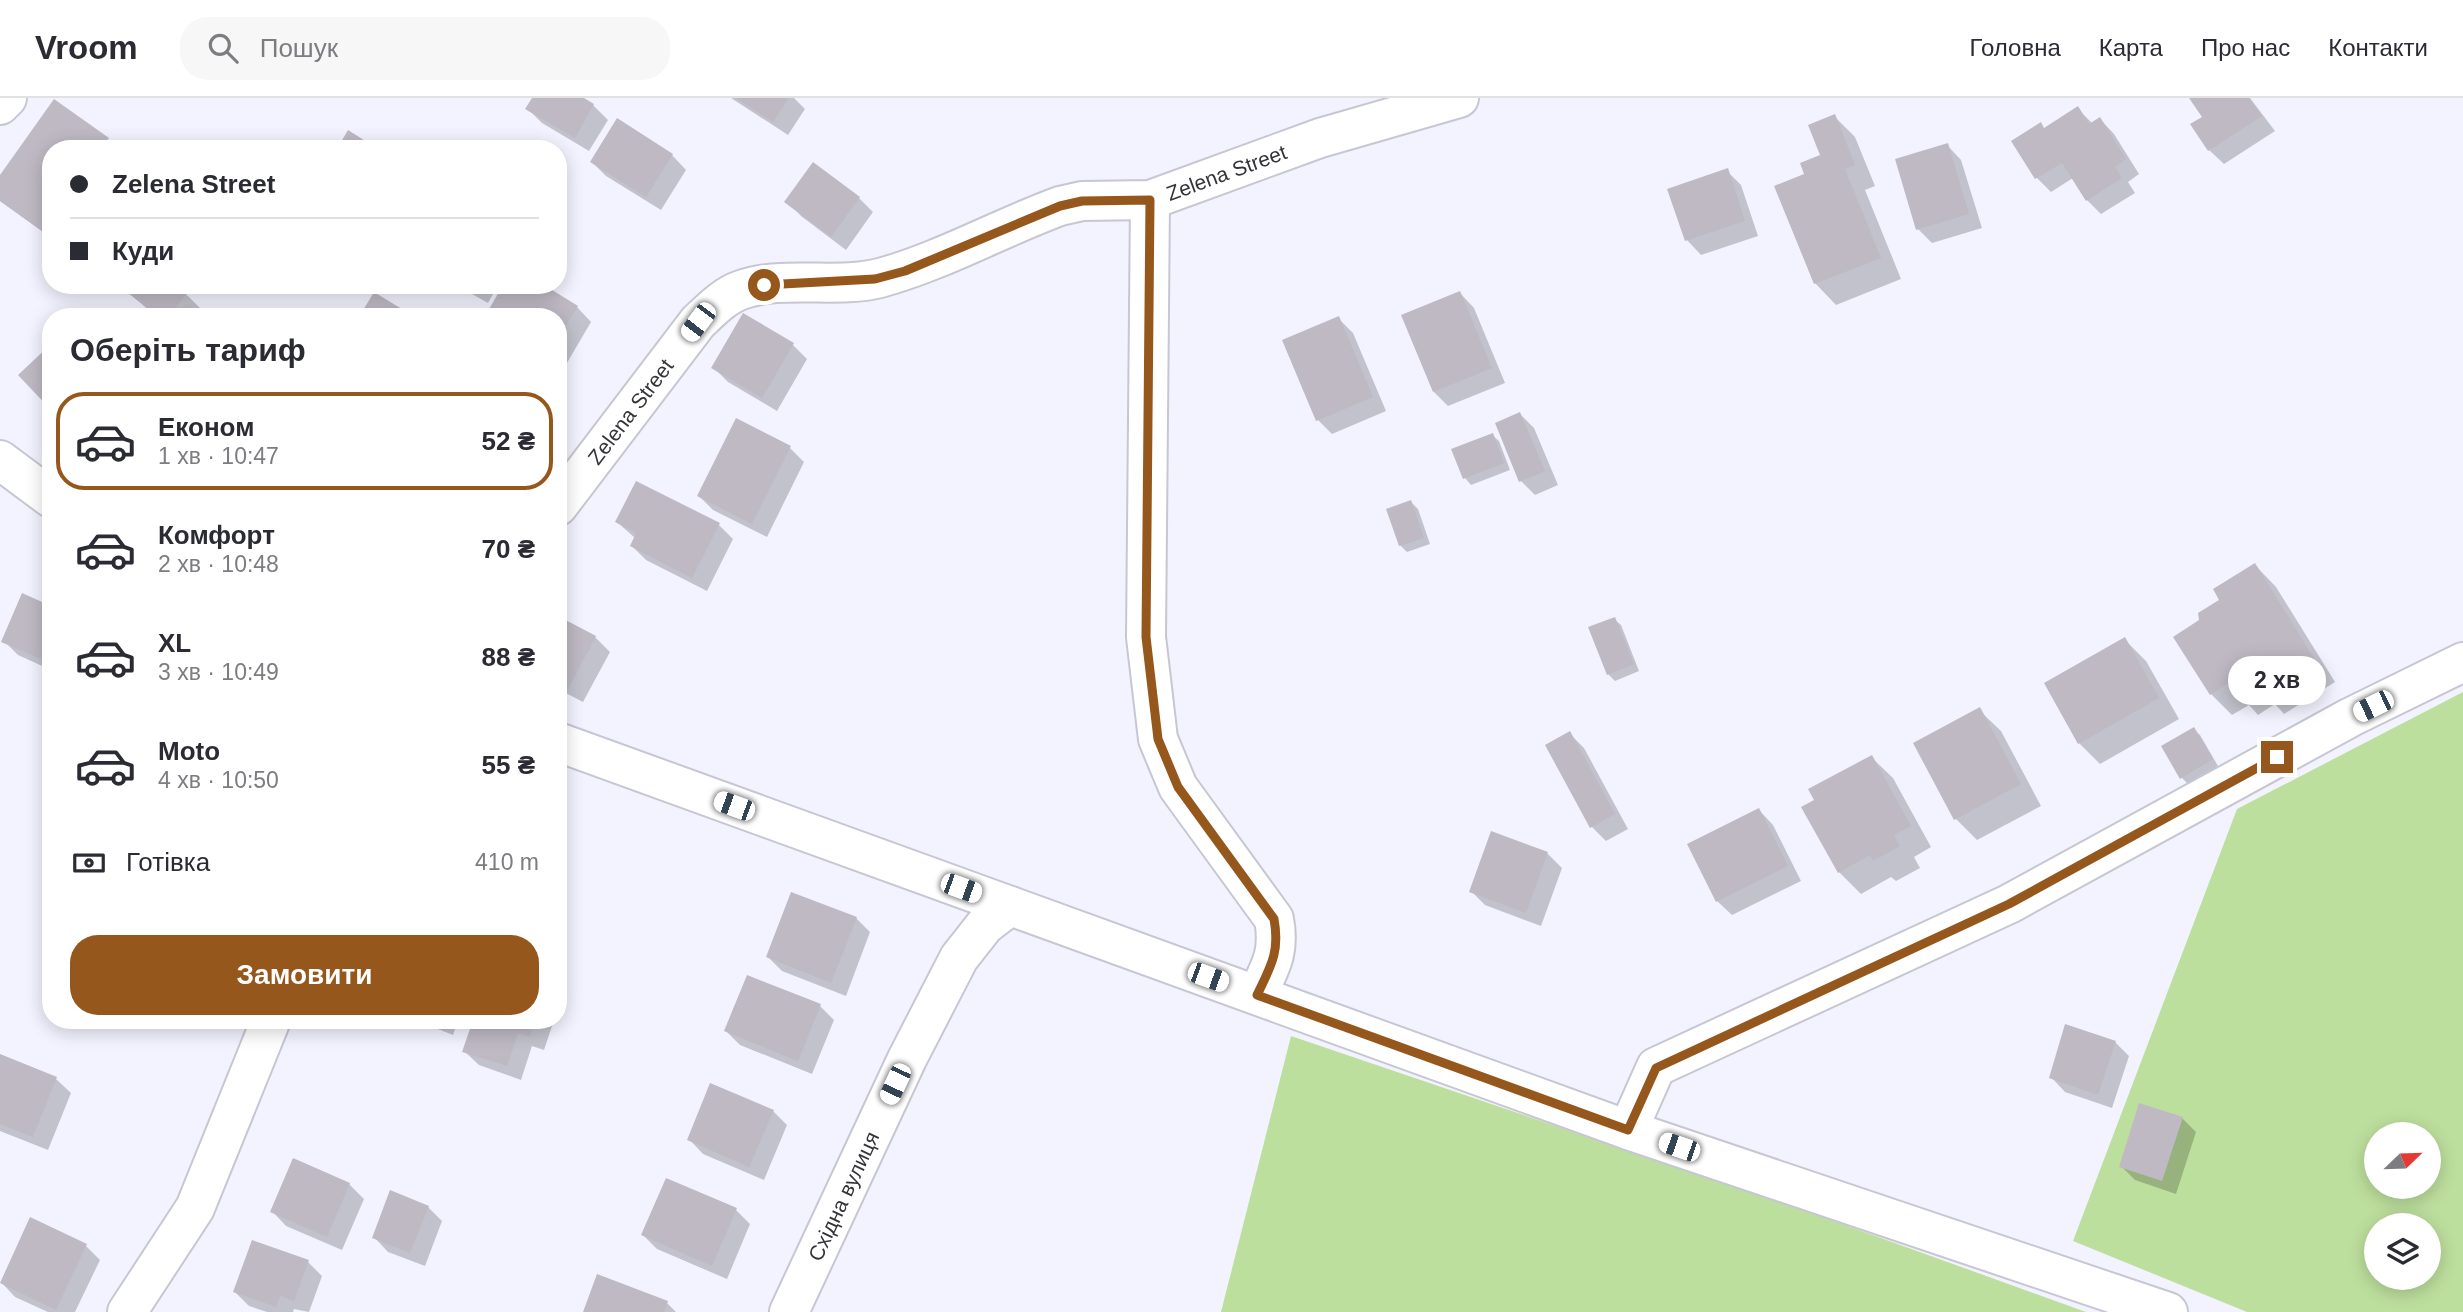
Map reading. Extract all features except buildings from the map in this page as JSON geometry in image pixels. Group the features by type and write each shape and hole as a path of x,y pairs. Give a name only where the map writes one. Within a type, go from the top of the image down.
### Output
{"street":[{"path":"0,105 7,98"},
{"name":"Zelena Street","path":"567,494 698,322 722,300 741,290 764,285 875,279 905,271 1060,206 1082,201 1150,200 1320,138 1459,98"},
{"path":"1150,200 1146,637 1158,739 1178,787 1274,919 1278,939 1275,958 1257,995"},
{"path":"0,460 42,491"},
{"path":"1628,1130 1656,1068 2009,904 2351,718 2463,662"},
{"path":"567,745 1628,1130 2168,1312"},
{"name":"Східна вулиця","path":"789,1312 907,1059 959,958 985,925 1010,905"},
{"path":"127,1312 195,1209 267,1029"}],"green space":[{"path":"2463,692 2463,1312 2247,1312 2073,1241 2237,809"},
{"path":"1291,1036 1809,1212 2086,1312 1221,1312"}],"route":[{"path":"764,285 875,279 905,271 1060,206 1082,201 1150,200 1146,637 1158,739 1178,787 1274,919 1278,939 1275,958 1257,995 1628,1130 1656,1068 2009,904 2277,757"}]}
